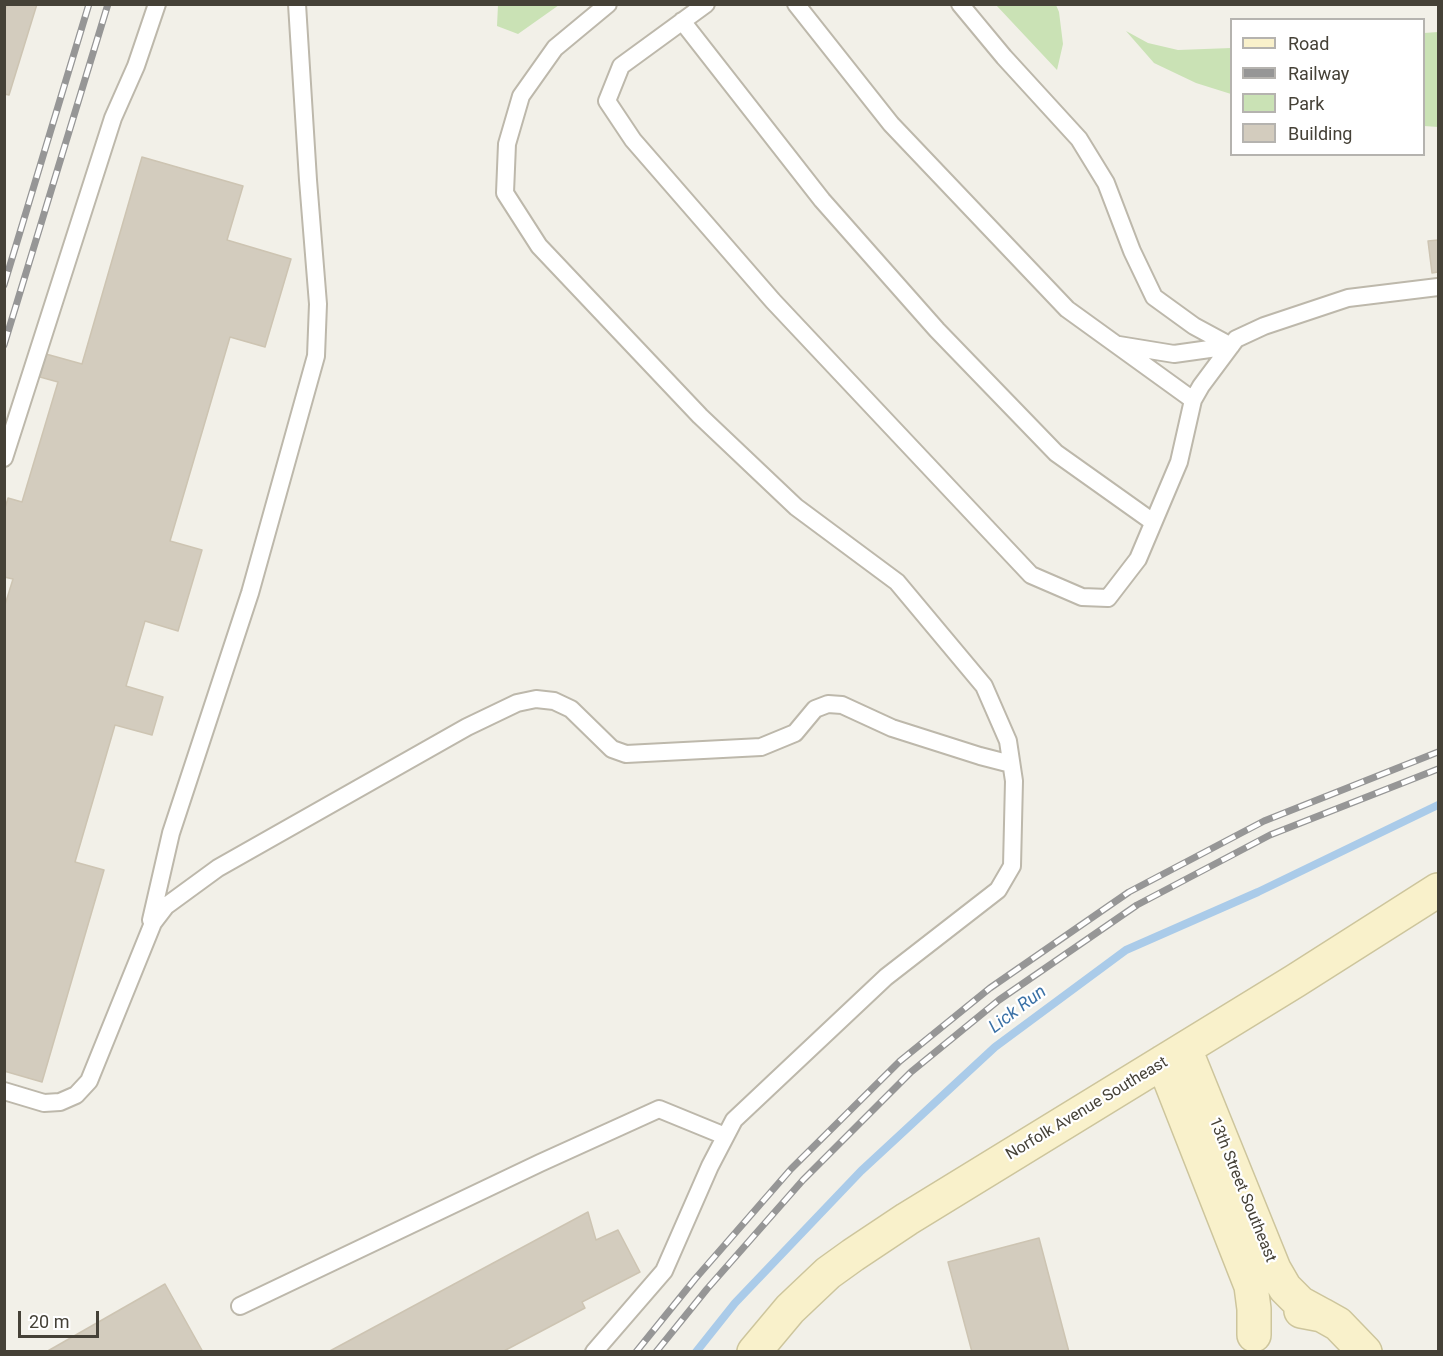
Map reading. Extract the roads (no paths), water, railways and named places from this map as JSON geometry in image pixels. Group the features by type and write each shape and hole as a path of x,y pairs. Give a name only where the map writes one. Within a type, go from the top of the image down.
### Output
{"street":[{"name":"Norfolk Avenue Southeast","path":"754,1352 790,1309 828,1273 853,1255 907,1219 1438,890"},
{"name":"13th Street Southeast","path":"1174,1055 1285,1288 1300,1303 1338,1324 1357,1347"},
{"name":"13th Street Southeast","path":"1174,1055 1251,1286 1254,1309 1250,1343"},
{"path":"1250,1343 1267,1320 1283,1312 1301,1311 1322,1315"}],"lane":[{"path":"4,459 113,118 136,66 157,4"},
{"path":"149,933 171,833 250,593 316,356 318,304 297,4"},
{"path":"594,1352 664,1270 734,1120 886,977 998,890 1012,866 1014,781 1008,741 984,686 897,582 796,507 700,416 539,246 505,193 507,144 521,96 555,48 608,4"},
{"path":"706,4 621,66 607,101 633,140 773,301 1030,575 1082,597 1108,598 1138,559 1179,462 1193,400 1236,339 1264,326 1348,298 1438,287"},
{"path":"796,4 891,124 1067,309 1193,400"},
{"path":"960,4 1004,57 1079,139 1106,183 1132,251 1154,297 1194,326 1231,346"},
{"path":"682,21 822,200 937,330 1056,453 1153,522"},
{"path":"1116,345 1174,354 1231,346"},
{"path":"4,1091 44,1103 60,1102 76,1095 89,1081 153,923 166,906 218,868 467,727 517,703 536,699 554,701 571,709 612,749 626,754 760,747 795,734 815,709 828,704 842,705 892,728 1011,764"},
{"path":"240,1306 540,1162 659,1109 725,1136"}],"waterway":[{"name":"Lick Run","path":"696,1352 735,1303 861,1171 995,1047 1126,950 1258,892 1438,805"}],"railway":[{"path":"4,285 89,4"},
{"path":"4,345 108,4"},
{"path":"636,1352 695,1279 791,1169 900,1061 990,988 1129,892 1264,821 1438,752"},
{"path":"656,1352 707,1289 803,1180 911,1072 999,1000 1137,905 1270,835 1438,769"}]}
